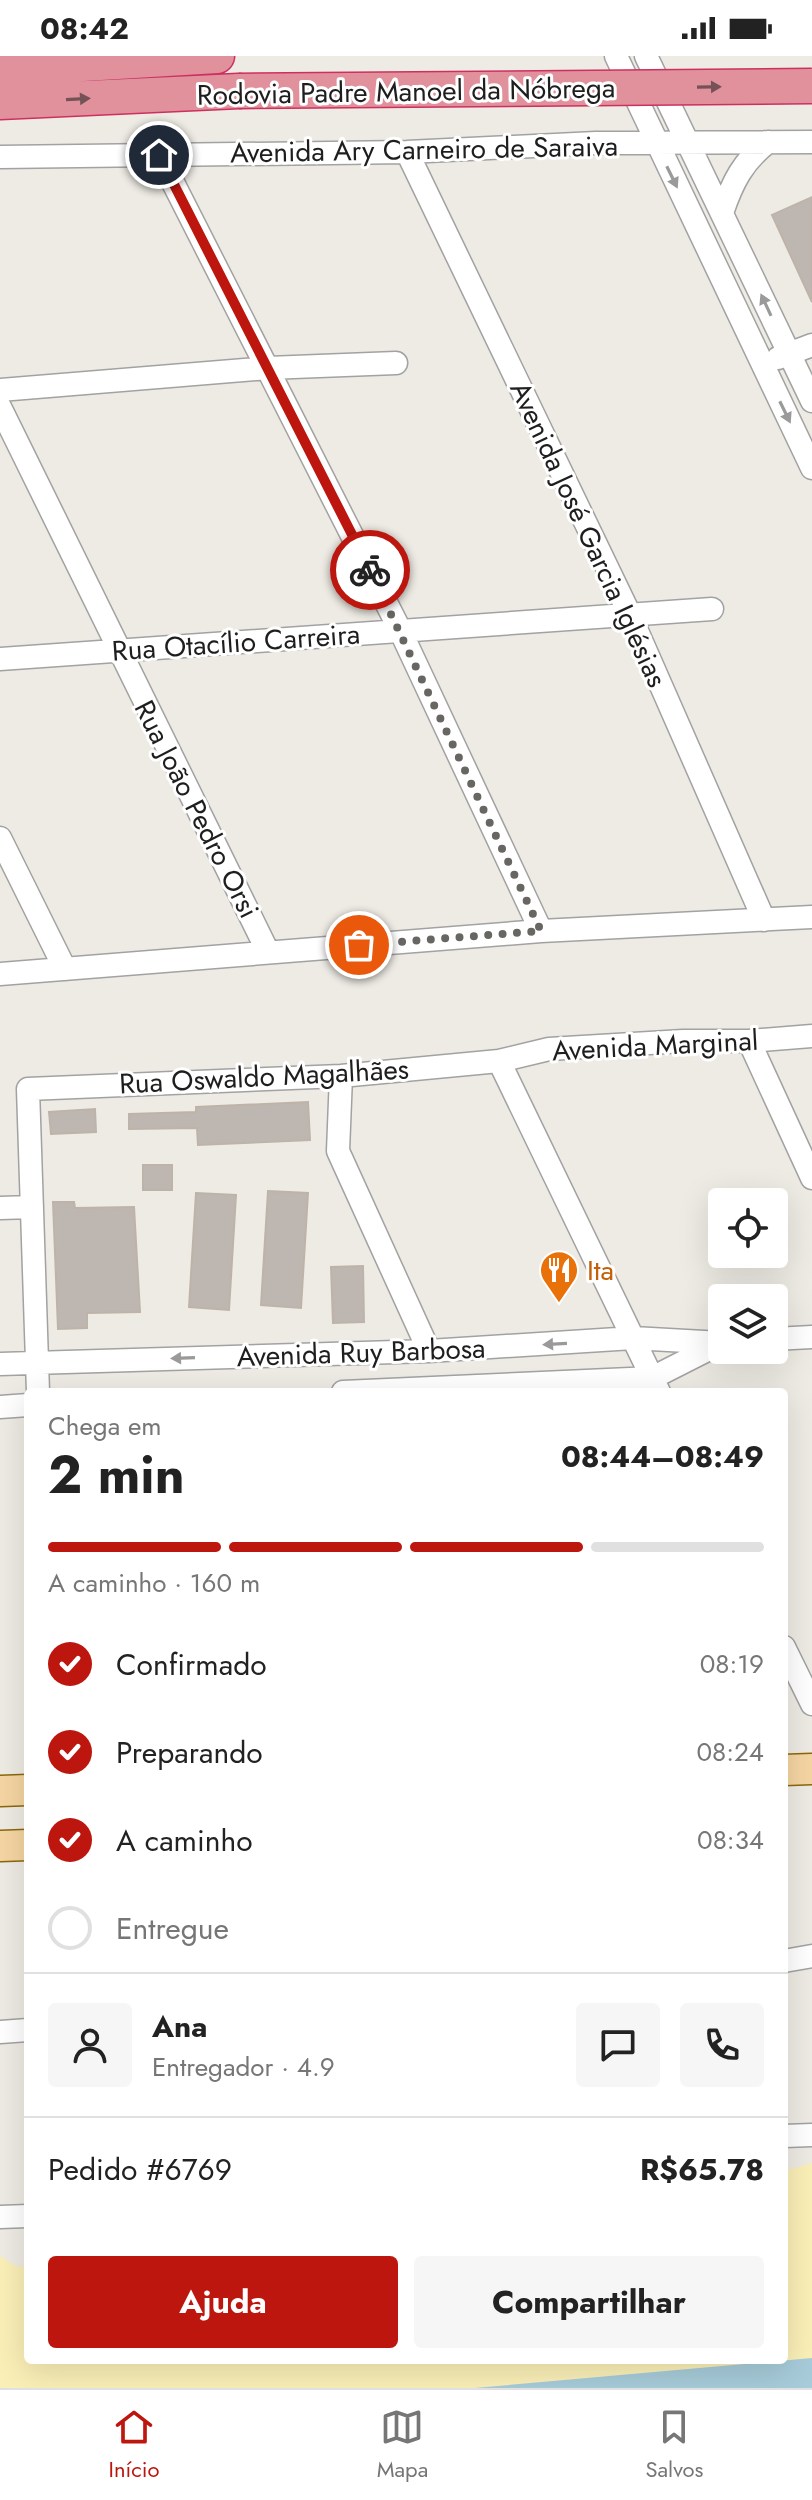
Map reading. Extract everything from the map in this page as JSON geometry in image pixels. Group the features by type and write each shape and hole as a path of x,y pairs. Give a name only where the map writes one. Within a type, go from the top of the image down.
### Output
{"highway":[{"name":"Rodovia Padre Manoel da Nóbrega","path":"0,69 217,56"},
{"name":"Rodovia Padre Manoel da Nóbrega","path":"0,102 239,91 812,86"}],"main road":[{"path":"788,1770 812,1769"},
{"path":"0,1791 24,1790"},
{"path":"0,1846 24,1845"}],"street":[{"path":"616,56 812,468"},
{"path":"647,56 812,401"},
{"path":"688,142 812,142"},
{"name":"Avenida Ary Carneiro de Saraiva","path":"0,157 407,152 688,142"},
{"path":"722,213 739,171 752,153 768,142"},
{"name":"Avenida José Garcia Iglésias","path":"407,152 630,615 764,920"},
{"path":"159,155 400,630 541,931"},
{"path":"762,365 812,345"},
{"path":"0,390 268,368 396,363"},
{"name":"Rua João Pedro Orsi","path":"0,407 268,952"},
{"name":"Rua Otacílio Carreira","path":"0,659 712,609"},
{"path":"0,838 65,969"},
{"path":"0,974 541,931 812,917"},
{"name":"Avenida Marginal","path":"499,1061 549,1049 812,1036"},
{"path":"749,1041 812,1178"},
{"path":"499,1061 656,1385"},
{"name":"Rua Oswaldo Magalhães","path":"32,1207 28,1089 341,1076 499,1061"},
{"path":"341,1076 338,1151 429,1351"},
{"path":"0,1208 32,1207 38,1388"},
{"path":"788,1338 812,1337"},
{"name":"Avenida Ruy Barbosa","path":"0,1364 429,1351 633,1338 708,1342"},
{"name":"Avenida Ruy Barbosa","path":"522,1388 656,1385 708,1352"},
{"path":"0,1407 24,1405"},
{"path":"788,1655 812,1704"},
{"path":"788,1960 812,1956"},
{"path":"0,2032 24,2030"},
{"path":"788,2136 812,2135"},
{"path":"0,2217 24,2216"}],"sand":[{"path":"812,2163 812,2358 788,2360 788,2170"},
{"path":"0,2256 16,2266 24,2267 24,2364 745,2364 475,2388 0,2388"}],"water":[{"path":"812,2358 812,2388 475,2388 745,2364 788,2364 788,2360"}],"building":[{"path":"812,197 812,302 772,215"},
{"path":"308,1102 310,1140 198,1145 197,1128 129,1129 129,1114 196,1112 196,1107"},
{"path":"95,1109 96,1132 51,1134 49,1112"},
{"path":"143,1165 172,1165 172,1190 143,1190"},
{"path":"268,1191 308,1193 301,1308 261,1305"},
{"path":"196,1193 236,1195 229,1310 189,1307"},
{"path":"53,1202 74,1202 75,1208 134,1207 140,1312 87,1313 87,1328 58,1329"},
{"path":"363,1266 364,1322 333,1323 331,1267"}],"way so far":[{"path":"359,945 541,931 370,570"}],"place":[{"name":"Ita","path":"559,1304"}],"route":[{"path":"159,155 370,570"}]}
